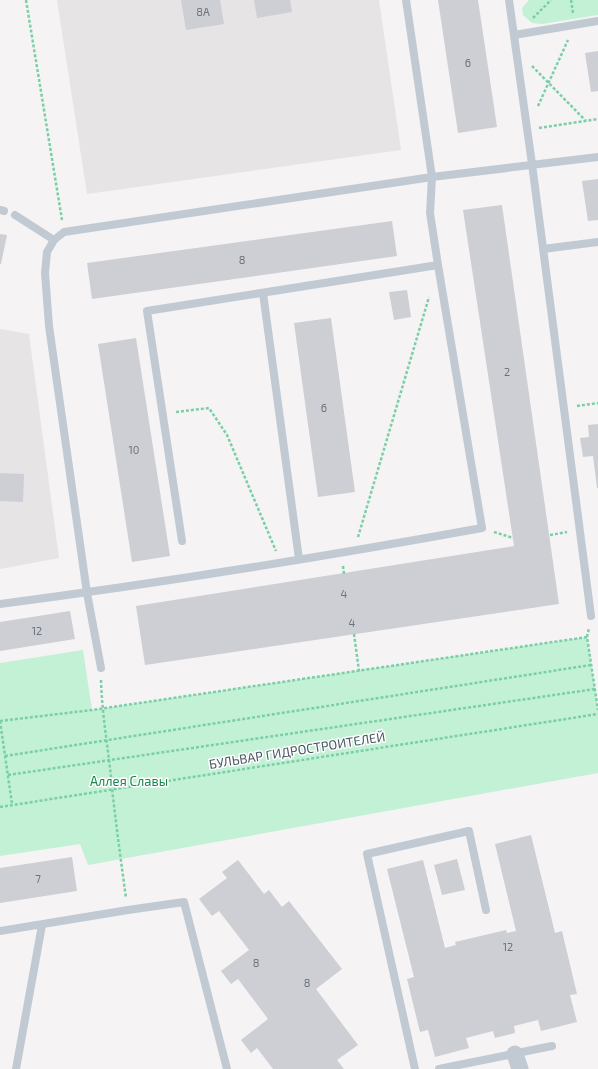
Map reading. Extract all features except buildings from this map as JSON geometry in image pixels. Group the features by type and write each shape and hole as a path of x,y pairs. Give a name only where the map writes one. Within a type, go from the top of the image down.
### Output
{"lane":[{"path":"0,604 87,593 354,551 482,528 430,212 432,178 406,0"},
{"path":"508,0 532,164 591,616"},
{"path":"514,35 598,21"},
{"path":"101,668 87,593 49,326 45,273 48,252 54,240 64,232 432,178 532,164 598,157"},
{"path":"15,215 54,240"},
{"path":"543,249 598,242"},
{"path":"182,541 147,311 438,265"},
{"path":"263,293 299,559"},
{"path":"415,1069 367,854 469,831 486,910"},
{"path":"0,931 184,902 227,1069"},
{"path":"16,1069 42,925"},
{"path":"439,1069 517,1061 552,1046"}],"path":[{"path":"26,0 64,232"},
{"path":"529,23 551,0"},
{"path":"527,129 575,25"},
{"path":"516,50 586,121"},
{"path":"527,129 598,119"},
{"path":"354,551 429,296"},
{"path":"563,408 598,403"},
{"path":"162,414 209,408 227,435 280,562"},
{"path":"482,528 513,538"},
{"path":"354,634 359,671"},
{"path":"12,804 0,721 102,709 587,637 598,710"},
{"path":"6,756 591,665"},
{"path":"101,668 102,709 113,809 128,910"},
{"path":"8,775 595,689"},
{"name":"БУЛЬВАР ГИДРОСТРОИТЕЛЕЙ","path":"0,807 598,714"}],"shaded area":[{"path":"57,0 379,0 401,150 87,194"},
{"path":"0,329 29,334 59,558 0,569"}],"green space":[{"path":"529,0 598,0 598,15 542,24 532,23 523,15 522,8"},
{"name":"Аллея Славы","path":"587,637 598,710 598,773 88,865 80,844 0,856 0,663 83,650 92,710"}]}
